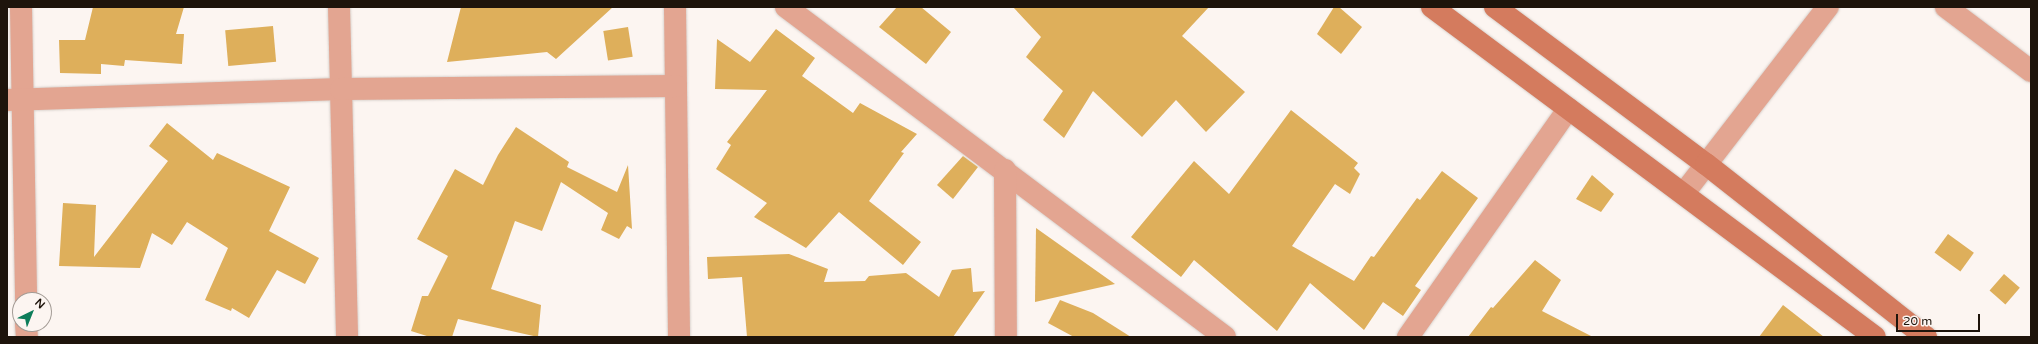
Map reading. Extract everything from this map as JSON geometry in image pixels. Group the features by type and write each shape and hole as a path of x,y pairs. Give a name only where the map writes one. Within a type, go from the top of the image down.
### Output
{"street":[{"path":"21,7 15,100 26,292"},
{"path":"339,7 347,337"},
{"path":"675,7 679,337"},
{"path":"786,7 1005,170 1225,337"},
{"path":"1432,7 1568,109 1684,193 1875,337"},
{"path":"1495,7 1706,164 1926,337"},
{"path":"1684,193 1828,7"},
{"path":"1946,7 2031,71"},
{"path":"15,100 341,89 676,86"},
{"path":"1408,337 1568,109"},
{"path":"1005,170 1006,337"}],"building":[{"path":"93,7 184,7 176,34 184,34 182,64 125,60 124,66 101,64 101,74 60,73 59,40 85,40"},
{"path":"461,7 613,7 556,59 547,52 447,62"},
{"path":"897,7 921,7 951,32 926,64 879,27"},
{"path":"1013,7 1209,7 1182,36 1245,92 1206,132 1176,100 1142,137 1093,91 1064,138 1043,120 1063,91 1026,57 1041,37"},
{"path":"1334,7 1339,7 1362,27 1341,54 1317,34"},
{"path":"273,26 276,62 228,66 225,30"},
{"path":"628,27 633,57 608,61 603,31"},
{"path":"776,29 815,58 802,76 853,113 860,103 917,134 901,152 904,153 869,201 921,242 903,265 839,212 806,248 754,217 767,203 716,169 731,145 727,142 767,90 715,89 717,39 750,62"},
{"path":"1291,110 1358,163 1354,168 1360,174 1350,194 1335,184 1292,246 1354,281 1371,256 1374,257 1417,198 1420,200 1442,171 1478,198 1415,286 1421,290 1403,316 1383,302 1364,330 1310,283 1277,331 1194,260 1181,277 1131,237 1194,161 1229,194"},
{"path":"167,123 213,160 217,153 290,187 269,231 319,258 305,284 277,270 249,318 232,308 231,311 205,300 228,248 187,222 172,245 152,233 140,268 59,266 63,203 96,205 94,257 168,161 149,146"},
{"path":"516,127 569,162 567,167 617,192 628,165 632,229 627,226 619,239 601,230 608,213 561,182 542,231 515,221 491,289 541,305 538,337 458,319 452,337 430,337 411,331 422,296 428,296 448,256 417,239 455,169 483,185 498,155"},
{"path":"963,156 978,167 953,199 937,185"},
{"path":"1592,175 1614,194 1601,212 1576,199"},
{"path":"1036,228 1115,284 1035,302"},
{"path":"1948,234 1974,253 1960,271 1934,253"},
{"path":"789,254 828,269 824,282 865,281 869,276 906,273 939,297 952,270 971,268 973,292 985,291 953,337 747,337 742,277 708,279 707,257"},
{"path":"1535,260 1561,280 1542,311 1593,337 1468,337 1491,307 1493,308"},
{"path":"2004,274 2020,288 2005,304 1990,291"},
{"path":"1060,300 1093,313 1131,337 1074,337 1048,323"},
{"path":"1783,305 1824,337 1759,337"}]}
